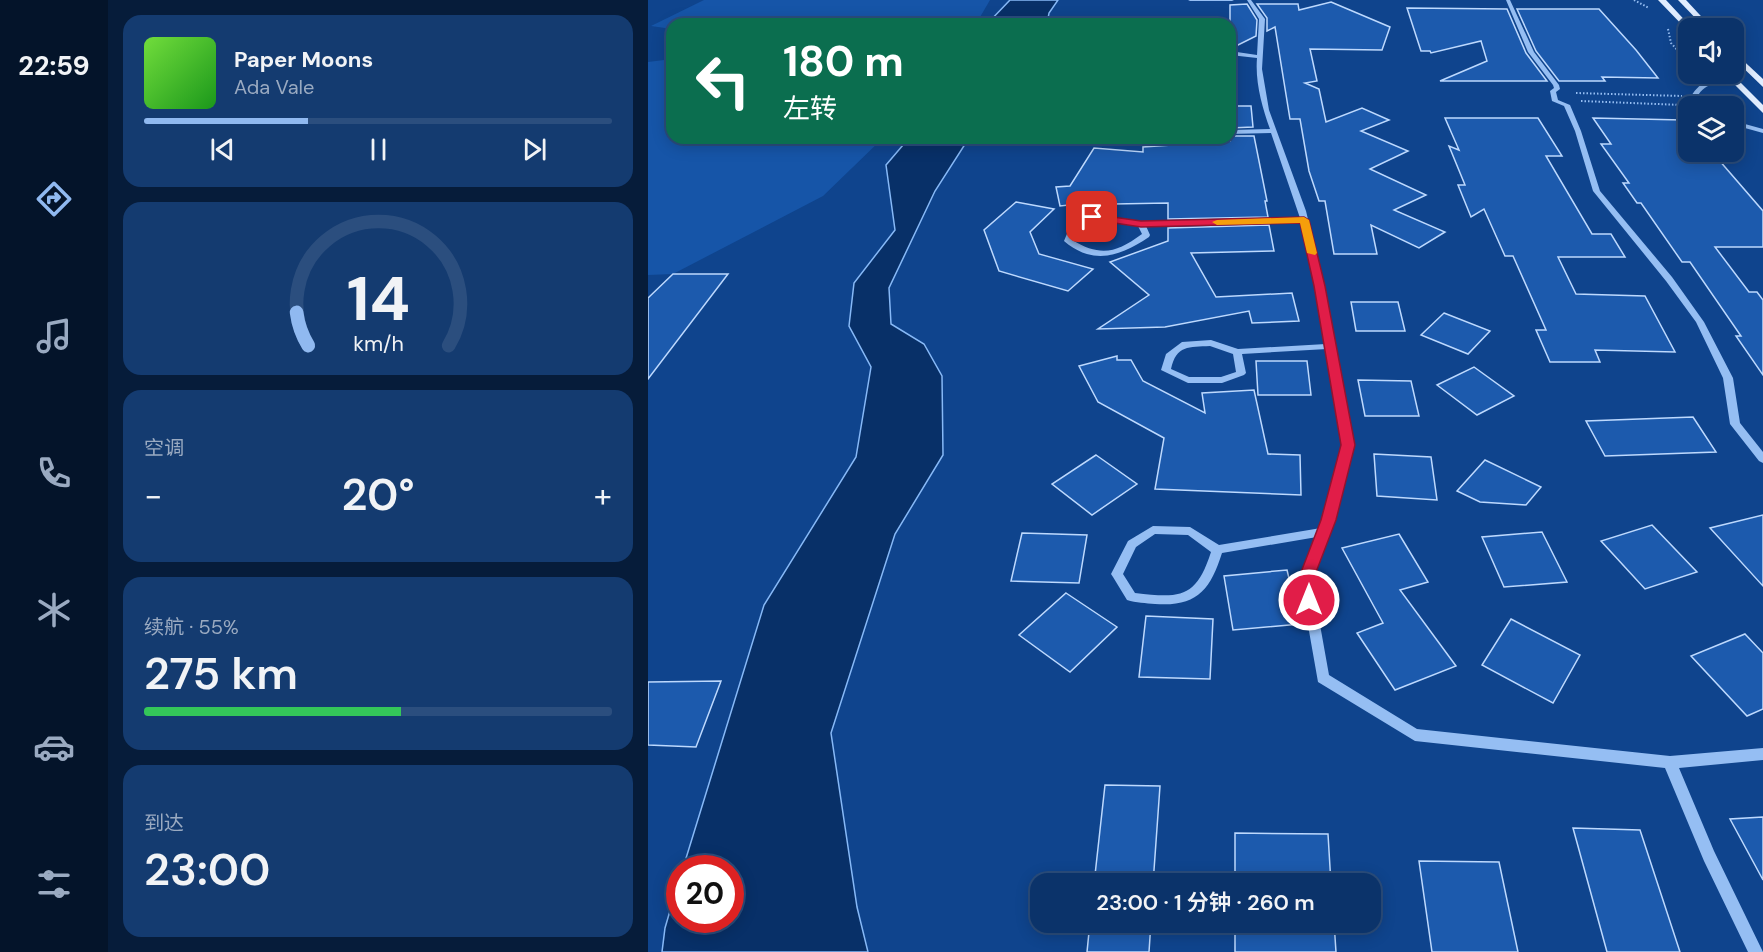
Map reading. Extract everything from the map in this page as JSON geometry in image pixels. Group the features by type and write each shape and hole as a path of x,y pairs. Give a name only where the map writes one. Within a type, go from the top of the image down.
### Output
{"main road":[{"path":"1662,0 1678,18"},
{"path":"1682,0 1700,18"},
{"path":"1744,64 1763,84"},
{"path":"1738,84 1763,110"}],"lane":[{"path":"1190,0 1232,0"},
{"path":"1249,0 1262,19 1259,69 1264,99 1304,220 1320,286 1348,445 1325,531 1306,580 1323,678 1415,735 1670,762 1763,754"},
{"path":"1508,0 1531,52 1556,85 1553,91 1555,101 1567,105 1578,131 1596,191 1669,279 1700,322 1728,378 1735,424 1763,459"},
{"path":"1236,54 1260,57"},
{"path":"1694,96 1697,88 1704,84"},
{"path":"1744,126 1763,131"},
{"path":"1236,132 1274,131"},
{"path":"1141,224 1146,235 1134,244 1111,254 1085,253 1068,241 1074,226 1092,217 1141,224 1304,220"},
{"path":"1237,352 1241,372 1222,380 1188,381 1166,370 1168,356 1182,345 1210,343 1237,352 1330,346"},
{"path":"1218,550 1211,574 1198,593 1167,601 1131,597 1117,574 1132,544 1154,530 1190,531 1218,550 1325,531"},
{"path":"1670,762 1709,856 1756,952"}],"path":[{"path":"1634,0 1656,12"},
{"path":"1668,25 1671,43 1678,51"},
{"path":"1555,90 1572,91 1578,94 1694,96"},
{"path":"1563,104 1580,104 1581,101 1678,105"}],"shaded area":[{"path":"704,0 990,0 980,18 667,18"},
{"path":"1010,0 1058,0 1048,18 993,18"},
{"path":"666,19 666,28 651,26"},
{"path":"666,60 666,144 877,144 823,196 673,274 648,275 648,62"},
{"path":"904,144 965,144 935,191 889,288 891,324 924,344 942,376 943,455 895,534 831,733 857,907 868,952 662,952 666,925 666,933 744,933 744,855 687,855 764,605 856,457 871,367 849,326 854,283 895,230 886,165"}],"building":[{"path":"1331,2 1390,27 1382,50 1310,49 1317,81 1305,83 1319,89 1326,122 1362,108 1389,120 1361,131 1408,151 1370,169 1426,195 1394,210 1445,232 1419,248 1371,225 1377,254 1334,254 1325,201 1319,201 1309,171 1300,119 1290,119 1275,27 1267,31 1267,18 1257,4 1298,4 1299,10"},
{"path":"1247,4 1257,20 1256,36 1236,46 1236,18 1230,18 1230,5"},
{"path":"1407,8 1507,9 1526,53 1547,81 1440,81 1487,61 1481,41 1431,53 1421,51"},
{"path":"1517,9 1599,9 1658,78 1602,77 1605,81 1559,81 1536,51"},
{"path":"1236,106 1251,106 1253,127 1236,128"},
{"path":"1445,118 1538,118 1562,156 1546,156 1592,234 1611,234 1625,257 1558,257 1576,294 1645,296 1675,352 1595,350 1600,362 1550,362 1536,330 1546,330 1513,256 1505,256 1484,209 1471,217 1458,185 1465,185 1449,146 1459,150"},
{"path":"1593,118 1678,120 1678,162 1721,162 1763,211 1763,247 1715,247 1749,292 1757,292 1763,300 1763,375 1736,336 1741,336 1690,262 1682,262 1641,203 1637,203 1623,183 1629,183 1601,144 1611,144"},
{"path":"1236,136 1254,136 1268,217 1168,219 1168,203 1114,204 1115,200 1060,206 1056,187 1070,186 1094,148 1143,152 1143,147 1236,144"},
{"path":"1016,202 1054,209 1030,232 1039,254 1093,269 1068,291 999,271 984,230"},
{"path":"1269,225 1274,251 1191,253 1216,297 1292,293 1299,321 1252,323 1249,311 1165,327 1098,329 1149,295 1110,262 1168,241 1168,228"},
{"path":"673,274 728,274 648,379 648,298"},
{"path":"1351,302 1398,302 1405,331 1356,331"},
{"path":"1444,313 1490,331 1468,354 1421,335"},
{"path":"1117,356 1117,360 1131,360 1143,381 1205,413 1202,393 1254,390 1268,454 1300,455 1301,495 1155,489 1164,438 1098,402 1079,366"},
{"path":"1256,361 1307,361 1311,395 1258,395"},
{"path":"1474,367 1514,396 1477,415 1437,385"},
{"path":"1358,380 1411,381 1419,416 1365,416"},
{"path":"1693,417 1716,452 1605,456 1586,421"},
{"path":"1374,454 1431,457 1437,500 1377,496"},
{"path":"1096,455 1137,484 1092,515 1052,484"},
{"path":"1485,460 1541,487 1526,505 1480,502 1457,491"},
{"path":"1763,515 1763,586 1710,528"},
{"path":"1652,525 1697,572 1645,589 1601,541"},
{"path":"1542,532 1567,582 1504,587 1482,537"},
{"path":"1022,533 1087,535 1079,583 1011,581"},
{"path":"1399,534 1428,582 1400,590 1456,666 1395,690 1357,633 1383,623 1342,548"},
{"path":"1287,570 1300,624 1233,630 1224,576"},
{"path":"1066,593 1117,627 1070,672 1019,635"},
{"path":"1146,616 1213,619 1210,679 1139,677"},
{"path":"1511,619 1580,655 1553,703 1482,665"},
{"path":"1745,634 1763,653 1763,709 1747,716 1691,656"},
{"path":"721,681 696,747 648,745 648,682"},
{"path":"1105,785 1160,786 1154,873 1095,873"},
{"path":"1763,817 1763,880 1730,819"},
{"path":"1573,828 1640,830 1680,952 1607,952"},
{"path":"1235,833 1328,834 1330,873 1235,873"},
{"path":"1419,861 1499,862 1518,952 1432,952"},
{"path":"1089,933 1150,933 1149,952 1087,952"},
{"path":"1235,933 1335,933 1336,952 1235,952"}],"slow traffic":[{"path":"1217,222 1304,220 1312,253"}],"route":[{"path":"1092,217 1120,219 1141,224 1304,220 1320,286 1348,445 1329,520 1306,580 1309,600"}]}
